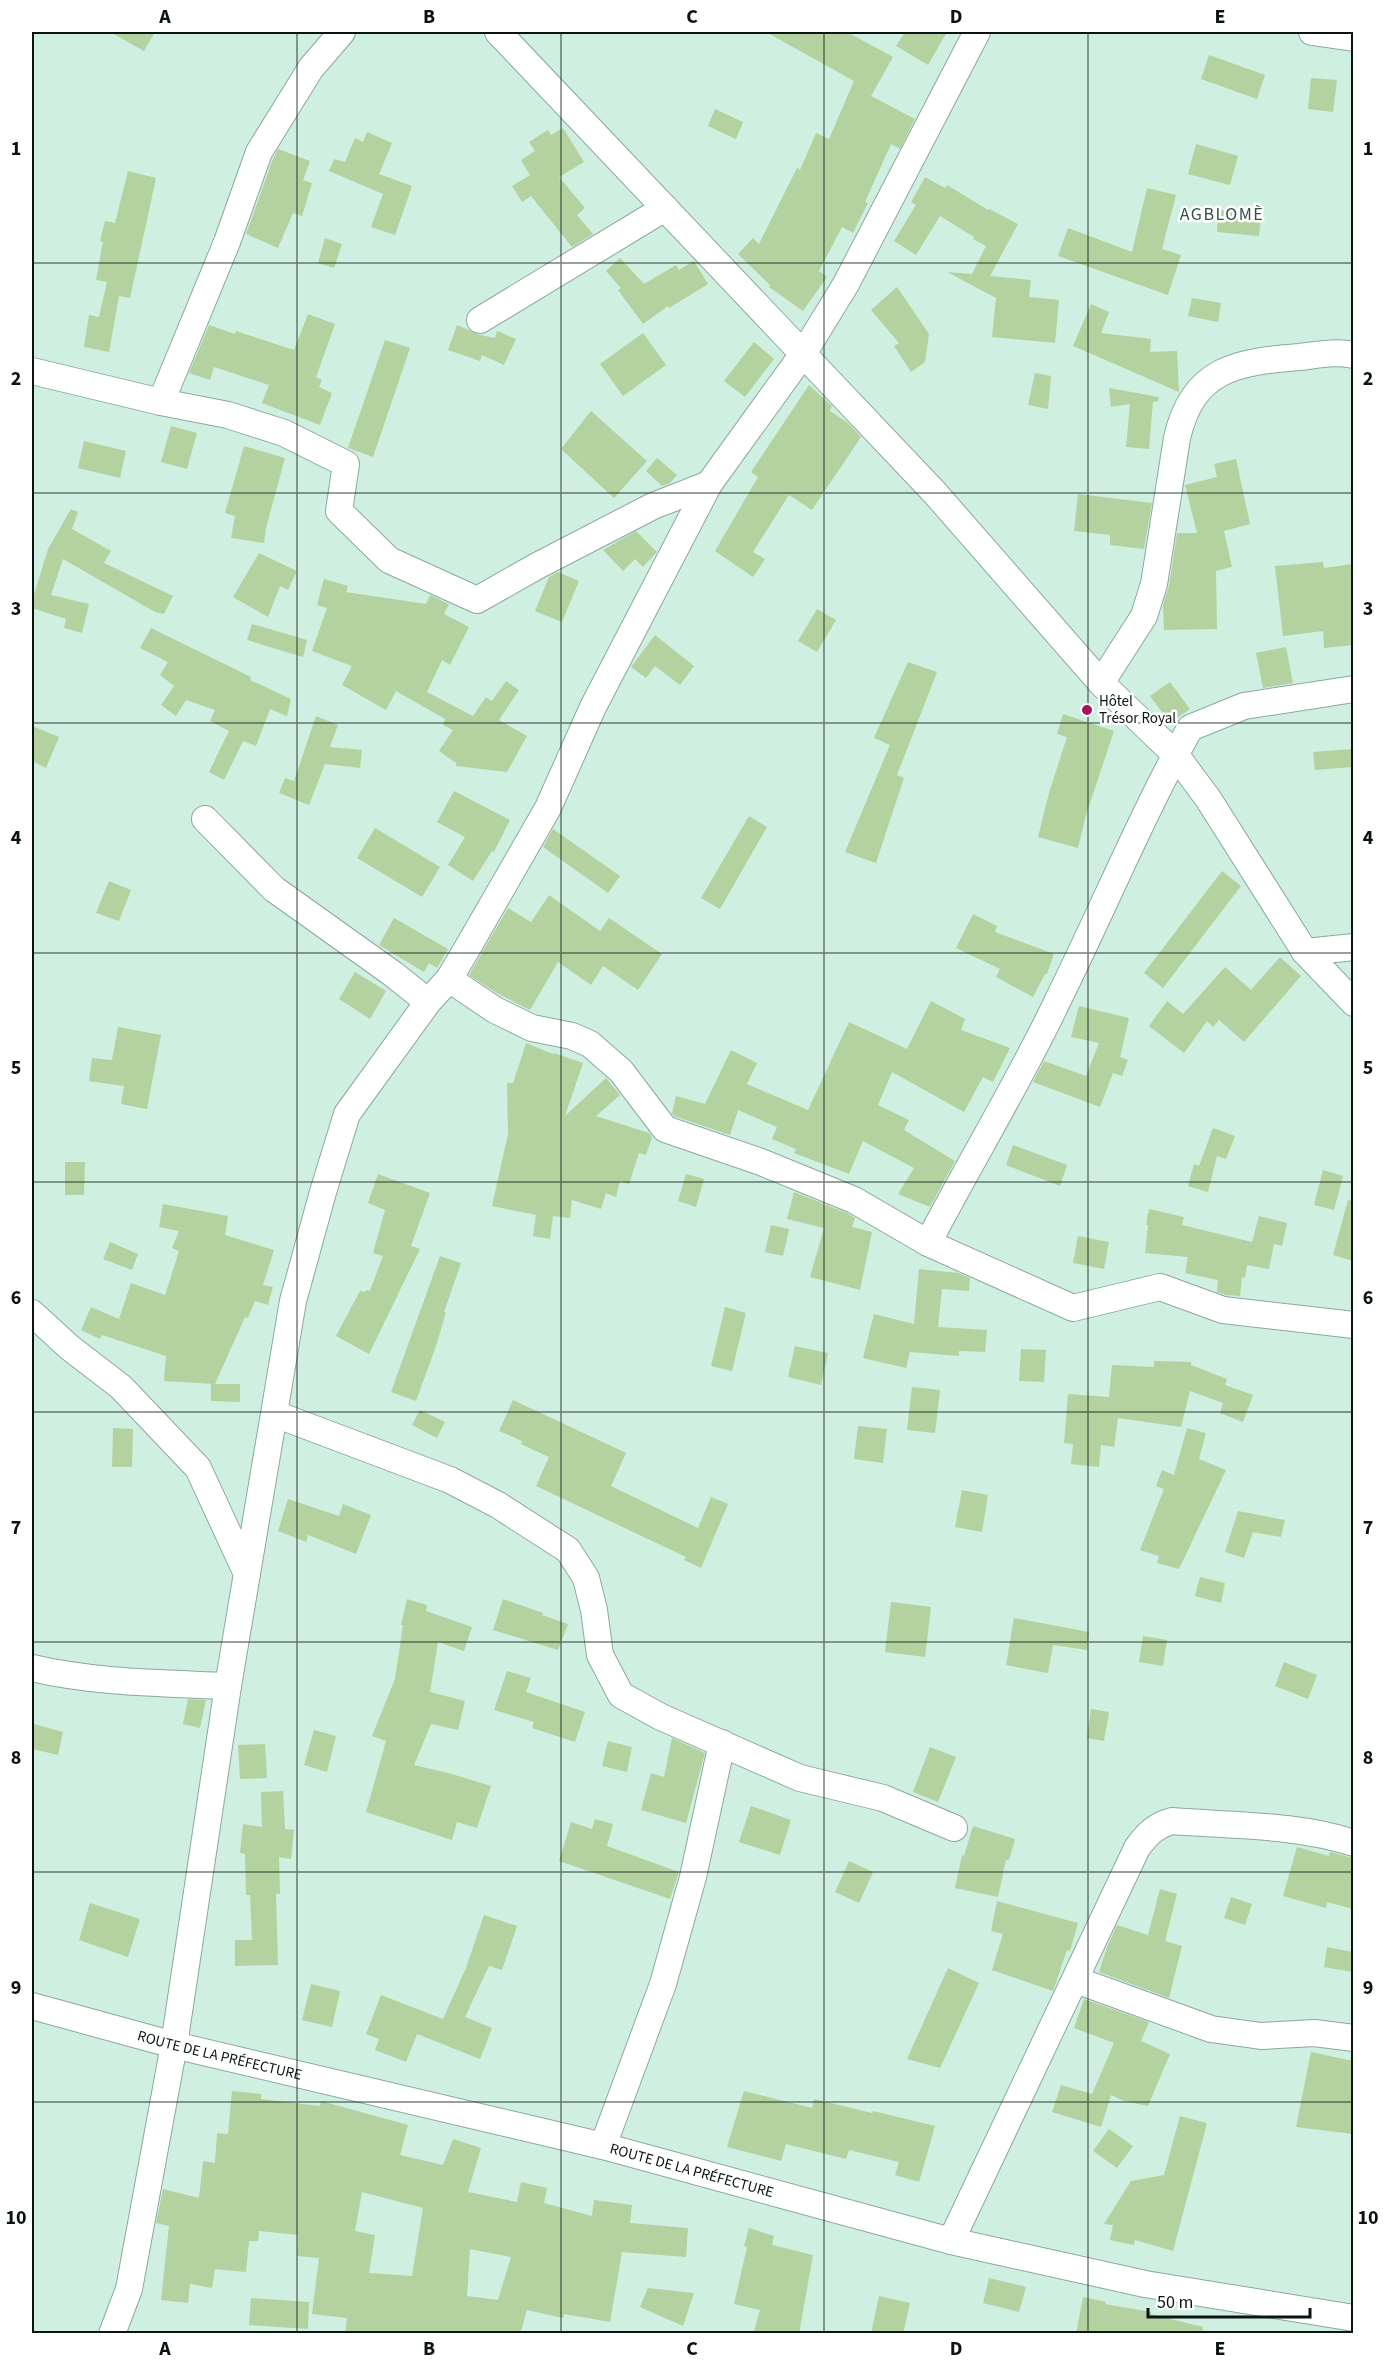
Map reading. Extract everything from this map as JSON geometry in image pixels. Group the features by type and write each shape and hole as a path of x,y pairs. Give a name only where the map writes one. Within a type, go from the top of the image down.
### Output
{"street":[{"path":"160,402 227,242 259,152 311,68 342,32"},
{"path":"498,32 935,493 1101,683 1175,754 1209,800 1305,951 1353,1004"},
{"path":"112,2334 129,2289 174,2045 228,1686 276,1414 293,1301 347,1114 428,1002 449,979 548,808 592,707 709,484 803,354 846,284 977,32"},
{"path":"1312,32 1353,38"},
{"path":"480,320 665,208"},
{"path":"1101,683 1144,616 1164,536 1182,416 1194,397 1220,373 1240,364 1265,359 1338,352 1353,355"},
{"path":"32,371 160,402 228,415 284,433 346,464 339,511 389,560 477,600 653,506 709,484"},
{"path":"928,1243 1028,1062 1175,754 1190,728 1244,706 1353,689"},
{"path":"205,819 274,889 393,974 428,1002"},
{"path":"1305,951 1353,947"},
{"path":"449,979 495,1010 532,1028 572,1036 590,1044 621,1071 665,1129 761,1162 854,1200 928,1243 1073,1308 1160,1287 1222,1310 1353,1325"},
{"path":"32,1313 69,1347 121,1387 198,1468 247,1574"},
{"path":"276,1414 450,1480 498,1505 568,1550 586,1578 594,1610 600,1655 621,1695 661,1717 800,1778 883,1798 954,1827"},
{"path":"32,1668 89,1678 228,1686"},
{"path":"603,2146 663,1984 693,1877 722,1743"},
{"path":"951,2241 1137,1848 1146,1834 1158,1825 1172,1821 1268,1826 1332,1836 1353,1843"},
{"path":"1076,1980 1210,2029 1261,2036 1314,2033 1353,2038"},
{"name":"ROUTE DE LA PRÉFECTURE","path":"32,2006 174,2045 603,2146 951,2241 1312,2322 1353,2318"}],"building":[{"path":"110,32 155,32 144,51"},
{"path":"766,32 847,32 893,57 871,96 915,119 900,149 891,144 865,202 868,203 853,233 842,227 819,271 827,277 803,311 769,287 770,285 738,254 753,238 759,244 797,168 800,170 816,133 829,139 854,81"},
{"path":"905,32 947,32 928,65 896,46"},
{"path":"1209,55 1265,75 1257,99 1201,79"},
{"path":"1311,78 1337,80 1333,112 1308,109"},
{"path":"715,109 743,122 736,139 708,126"},
{"path":"563,128 584,162 559,177 585,208 577,215 593,234 572,247 531,196 522,202 512,186 530,175 521,160 535,151 529,142 548,130 551,135"},
{"path":"367,132 392,143 379,174 412,186 395,235 371,227 383,194 329,171 334,159 345,162 355,138 363,142"},
{"path":"1196,144 1238,156 1230,185 1188,174"},
{"path":"278,149 310,161 303,180 312,183 302,216 293,213 278,248 246,234"},
{"path":"128,171 156,178 130,298 119,296 109,352 84,347 89,315 99,317 107,282 96,280 103,242 100,241 105,221 115,223"},
{"path":"925,177 945,188 947,185 988,210 1018,224 990,276 1031,280 1029,297 1059,300 1055,343 992,337 996,298 947,272 972,274 986,246 973,239 974,237 940,216 916,255 894,241 916,205 911,202"},
{"path":"1147,188 1176,195 1162,249 1181,255 1168,295 1058,256 1068,228 1132,252"},
{"path":"1218,210 1261,213 1259,236 1217,232"},
{"path":"325,238 342,244 334,268 318,263"},
{"path":"620,258 644,284 676,265 679,270 694,261 708,284 669,308 668,306 643,324 618,290 621,288 606,271"},
{"path":"897,287 929,334 925,362 911,372 894,346 899,343 871,310"},
{"path":"1192,298 1221,303 1218,322 1188,316"},
{"path":"1091,304 1109,312 1101,333 1151,339 1150,352 1177,351 1179,392 1073,346"},
{"path":"308,314 335,324 316,377 322,380 319,387 332,393 320,425 262,403 269,385 214,367 210,380 189,373 209,325 235,334 236,331 294,350"},
{"path":"457,325 480,335 495,338 497,331 516,339 504,365 482,355 480,361 448,350"},
{"path":"643,333 666,365 623,396 600,364"},
{"path":"385,340 410,348 373,457 348,448"},
{"path":"754,342 774,359 745,397 724,381"},
{"path":"1035,373 1051,376 1048,409 1028,405"},
{"path":"809,385 832,406 830,411 848,423 861,437 812,510 789,495 753,552 765,559 753,577 715,551 758,477 751,472"},
{"path":"1109,388 1159,397 1158,401 1153,402 1149,449 1126,447 1130,404 1111,407"},
{"path":"591,411 647,461 614,498 561,449"},
{"path":"171,426 197,433 187,469 161,462"},
{"path":"84,441 126,451 120,478 78,468"},
{"path":"244,446 285,458 264,543 231,538 235,516 225,513"},
{"path":"657,458 677,475 670,483 662,486 646,471"},
{"path":"1236,459 1250,524 1224,531 1232,567 1216,571 1217,629 1164,630 1163,605 1169,586 1177,533 1197,533 1185,485 1217,477 1214,464"},
{"path":"1078,494 1152,503 1144,549 1110,545 1110,535 1074,531"},
{"path":"71,509 78,512 72,529 111,551 104,563 173,596 164,614 155,612 63,559 51,595 89,604 82,633 64,628 66,619 32,608 32,601 48,549"},
{"path":"636,531 657,552 643,567 635,559 623,571 603,550"},
{"path":"259,553 297,571 288,590 280,586 268,617 233,597"},
{"path":"1323,562 1324,568 1353,564 1353,645 1324,648 1323,631 1283,636 1275,566"},
{"path":"558,572 579,581 562,622 535,611 549,577"},
{"path":"324,579 348,586 346,592 426,604 430,595 449,604 444,614 469,627 450,665 442,660 427,692 473,716 486,697 492,701 506,681 519,690 499,720 527,736 507,772 456,766 456,763 439,751 453,730 443,725 445,719 396,691 386,710 342,685 352,666 312,651 327,608 317,605"},
{"path":"817,609 836,620 817,652 798,641"},
{"path":"252,624 307,640 303,657 247,640"},
{"path":"151,628 291,699 287,716 270,709 256,746 243,741 224,780 209,772 229,731 210,721 215,710 186,700 176,716 161,705 174,686 160,675 168,662 140,648"},
{"path":"655,635 694,666 680,685 655,666 646,678 631,667"},
{"path":"1286,647 1293,683 1263,688 1256,653"},
{"path":"908,662 937,672 897,775 904,778 876,863 845,852 890,745 874,738"},
{"path":"1170,682 1190,709 1170,723 1150,696"},
{"path":"1063,714 1114,731 1086,815 1078,848 1038,837 1067,737 1057,734"},
{"path":"316,716 338,725 330,747 362,750 360,768 325,764 309,805 279,793 285,778 294,781"},
{"path":"32,726 59,737 46,768 32,761"},
{"path":"1353,749 1353,767 1315,770 1313,752"},
{"path":"454,791 510,820 494,852 492,851 473,881 448,865 465,837 437,822"},
{"path":"749,816 767,827 720,909 701,898"},
{"path":"375,828 440,867 422,897 357,858"},
{"path":"553,829 620,876 608,893 543,847"},
{"path":"1222,871 1241,886 1163,988 1144,973"},
{"path":"109,881 131,890 119,921 96,913"},
{"path":"549,895 600,931 609,918 662,954 638,990 603,966 591,985 558,962 530,1010 469,975 508,908 531,922"},
{"path":"973,914 997,926 995,932 1054,954 1047,974 1033,997 996,977 1000,969 956,948"},
{"path":"394,918 448,949 437,968 429,963 424,972 379,945"},
{"path":"1280,957 1301,976 1244,1042 1219,1020 1213,1027 1207,1021 1184,1053 1149,1026 1167,1001 1183,1014 1225,967 1251,990"},
{"path":"355,972 386,991 370,1019 339,999"},
{"path":"931,1001 965,1019 961,1030 1010,1048 993,1082 983,1077 964,1112 892,1072 878,1105 909,1120 904,1130 955,1161 930,1207 898,1194 914,1168 863,1141 849,1174 794,1153 796,1149 772,1139 777,1127 738,1110 730,1135 674,1116 672,1113 676,1096 705,1104 731,1050 757,1063 747,1084 808,1110 849,1022 907,1049"},
{"path":"1079,1006 1129,1018 1120,1057 1128,1060 1122,1076 1113,1073 1100,1107 1033,1082 1044,1061 1086,1076 1099,1043 1071,1037"},
{"path":"118,1027 161,1035 147,1109 121,1104 124,1086 89,1081 92,1058 112,1060"},
{"path":"526,1043 583,1063 565,1116 606,1078 620,1095 596,1116 649,1133 652,1137 646,1155 639,1153 629,1184 620,1181 616,1197 606,1193 601,1209 572,1200 570,1218 553,1216 550,1239 533,1236 536,1215 492,1206 508,1134 507,1083 513,1083"},
{"path":"1213,1128 1235,1136 1226,1159 1217,1156 1208,1192 1188,1186 1194,1164 1199,1166"},
{"path":"1013,1145 1067,1165 1060,1186 1006,1165"},
{"path":"65,1162 85,1162 84,1195 65,1195"},
{"path":"1323,1170 1343,1176 1334,1210 1314,1205"},
{"path":"378,1174 430,1193 411,1246 420,1249 369,1354 336,1336 360,1291 370,1291 383,1256 373,1253 385,1210 368,1203"},
{"path":"686,1174 704,1179 696,1207 678,1201"},
{"path":"794,1192 847,1213 855,1218 852,1227 872,1232 860,1290 810,1277 824,1228 787,1219"},
{"path":"1348,1200 1353,1201 1353,1261 1333,1255"},
{"path":"163,1204 228,1216 225,1235 274,1250 263,1285 273,1287 268,1305 255,1301 248,1318 245,1317 215,1384 164,1381 166,1356 102,1335 100,1339 81,1330 91,1307 119,1319 131,1283 165,1295 179,1251 172,1248 179,1231 159,1227"},
{"path":"1149,1209 1184,1217 1182,1225 1252,1242 1259,1216 1287,1223 1282,1246 1274,1244 1269,1269 1247,1265 1245,1278 1242,1277 1240,1296 1226,1295 1217,1292 1218,1280 1185,1273 1188,1257 1145,1253"},
{"path":"771,1225 789,1229 783,1256 765,1252"},
{"path":"1078,1236 1109,1242 1104,1269 1073,1263"},
{"path":"110,1242 138,1254 132,1270 103,1259"},
{"path":"440,1256 461,1263 444,1312 446,1312 436,1346 416,1401 391,1392"},
{"path":"919,1269 958,1273 970,1278 969,1291 942,1289 938,1327 987,1330 985,1352 959,1351 959,1356 910,1352 906,1368 863,1358 874,1314 914,1324"},
{"path":"725,1307 746,1313 732,1371 711,1366"},
{"path":"795,1346 828,1353 821,1385 788,1377"},
{"path":"1021,1349 1046,1350 1044,1382 1019,1381"},
{"path":"1154,1361 1191,1362 1191,1365 1227,1379 1225,1385 1253,1395 1243,1422 1220,1413 1223,1403 1190,1391 1181,1427 1118,1418 1114,1447 1101,1445 1099,1467 1071,1464 1073,1444 1064,1443 1068,1394 1109,1397 1112,1365 1154,1367"},
{"path":"211,1384 240,1384 240,1402 211,1401"},
{"path":"912,1387 940,1390 935,1433 907,1430"},
{"path":"513,1400 626,1453 611,1486 698,1528 711,1497 728,1504 701,1568 684,1560 686,1557 536,1486 549,1457 499,1431"},
{"path":"420,1410 445,1422 437,1438 412,1425"},
{"path":"858,1426 887,1429 883,1463 854,1459"},
{"path":"113,1428 133,1429 132,1467 112,1467"},
{"path":"1187,1428 1206,1433 1199,1459 1226,1470 1179,1569 1157,1563 1159,1556 1140,1550 1164,1489 1156,1486 1162,1470 1174,1475"},
{"path":"962,1490 988,1495 982,1532 955,1527"},
{"path":"288,1499 339,1516 343,1504 371,1515 356,1554 308,1535 306,1542 278,1531"},
{"path":"1238,1511 1285,1520 1281,1537 1253,1532 1244,1558 1225,1552"},
{"path":"1200,1577 1225,1583 1221,1603 1195,1596"},
{"path":"407,1599 427,1605 426,1611 472,1627 464,1651 438,1642 430,1692 465,1701 458,1730 431,1724 414,1765 491,1786 477,1828 457,1822 452,1840 366,1812 386,1741 372,1736 395,1679 403,1625 401,1625"},
{"path":"503,1599 568,1624 558,1650 493,1630"},
{"path":"891,1602 931,1607 925,1657 885,1652"},
{"path":"1014,1618 1089,1632 1087,1650 1053,1645 1048,1673 1006,1665"},
{"path":"1143,1636 1167,1640 1163,1666 1139,1662"},
{"path":"1284,1662 1317,1675 1308,1699 1275,1686"},
{"path":"507,1671 531,1678 526,1692 585,1712 575,1742 532,1728 534,1722 494,1710"},
{"path":"188,1699 206,1700 200,1728 183,1724"},
{"path":"1091,1709 1109,1712 1104,1741 1087,1738"},
{"path":"34,1724 63,1732 58,1755 32,1749"},
{"path":"314,1730 336,1736 327,1772 304,1765"},
{"path":"672,1738 705,1753 686,1823 641,1810 651,1773 664,1777"},
{"path":"608,1741 632,1747 627,1772 602,1766"},
{"path":"265,1744 267,1778 240,1779 238,1745"},
{"path":"930,1747 956,1757 938,1802 913,1792"},
{"path":"283,1791 285,1829 294,1830 291,1859 279,1857 280,1894 276,1894 278,1965 235,1966 235,1940 252,1940 250,1895 246,1895 245,1854 240,1853 243,1824 262,1827 261,1792"},
{"path":"751,1806 791,1820 780,1855 739,1842"},
{"path":"595,1819 613,1824 607,1846 679,1872 670,1899 559,1861 571,1822 592,1829"},
{"path":"973,1826 1015,1839 1009,1860 1006,1860 998,1897 955,1888 962,1855 964,1856"},
{"path":"1297,1847 1329,1856 1330,1852 1353,1858 1353,1909 1327,1902 1326,1908 1283,1896"},
{"path":"849,1861 873,1872 859,1903 835,1892"},
{"path":"1160,1889 1177,1894 1165,1941 1182,1946 1169,1998 1099,1972 1117,1925 1148,1935"},
{"path":"1231,1897 1252,1904 1245,1925 1224,1918"},
{"path":"997,1901 1078,1923 1070,1951 1067,1950 1053,1991 992,1970 1003,1934 991,1931"},
{"path":"90,1903 140,1919 128,1957 79,1940"},
{"path":"484,1915 517,1926 502,1970 489,1966 465,2017 492,2028 480,2059 417,2034 406,2062 375,2050 379,2039 366,2034 381,1995 443,2019 466,1968"},
{"path":"1327,1947 1353,1952 1353,1972 1324,1967"},
{"path":"948,1968 979,1983 940,2068 907,2059"},
{"path":"311,1984 340,1991 332,2027 302,2020"},
{"path":"1084,1999 1149,2022 1141,2041 1170,2054 1148,2106 1124,2101 1111,2095 1101,2127 1052,2112 1061,2085 1092,2094 1114,2043 1074,2028"},
{"path":"1311,2052 1353,2061 1353,2134 1296,2127"},
{"path":"232,2091 261,2094 261,2099 320,2106 321,2101 408,2125 400,2155 443,2165 453,2139 481,2148 468,2192 517,2202 521,2182 547,2188 544,2203 592,2216 594,2200 632,2205 630,2223 688,2228 686,2257 622,2252 610,2322 564,2314 563,2318 527,2310 520,2334 345,2334 347,2318 312,2314 319,2258 297,2256 298,2235 259,2231 258,2241 249,2241 246,2272 215,2269 212,2288 190,2284 188,2303 161,2300 169,2226 156,2223 163,2189 199,2198 203,2161 215,2163 217,2133 228,2134","holes":["362,2192 423,2208 412,2276 369,2273 375,2235 355,2231","470,2249 511,2257 498,2300 467,2296"]},
{"path":"744,2091 812,2108 814,2099 935,2126 919,2182 895,2175 899,2162 849,2150 846,2159 786,2144 781,2161 727,2147"},
{"path":"1180,2116 1207,2123 1173,2251 1135,2240 1134,2245 1110,2240 1113,2225 1104,2224 1131,2181 1164,2175"},
{"path":"1109,2129 1133,2146 1117,2168 1093,2151"},
{"path":"749,2228 774,2236 772,2245 813,2255 799,2334 753,2334 760,2310 734,2304"},
{"path":"989,2278 1026,2287 1019,2312 983,2303"},
{"path":"648,2288 694,2293 683,2326 640,2307"},
{"path":"879,2296 910,2303 903,2334 871,2334"},
{"path":"1083,2297 1106,2302 1105,2304 1151,2312 1151,2314 1203,2327 1202,2334 1076,2334"},
{"path":"251,2298 309,2302 308,2329 249,2325"}],"place":[{"name":"Hôtel Trésor Royal","path":"1087,710"}],"district":[{"name":"AGBLOMÈ","path":"1222,214"}]}
